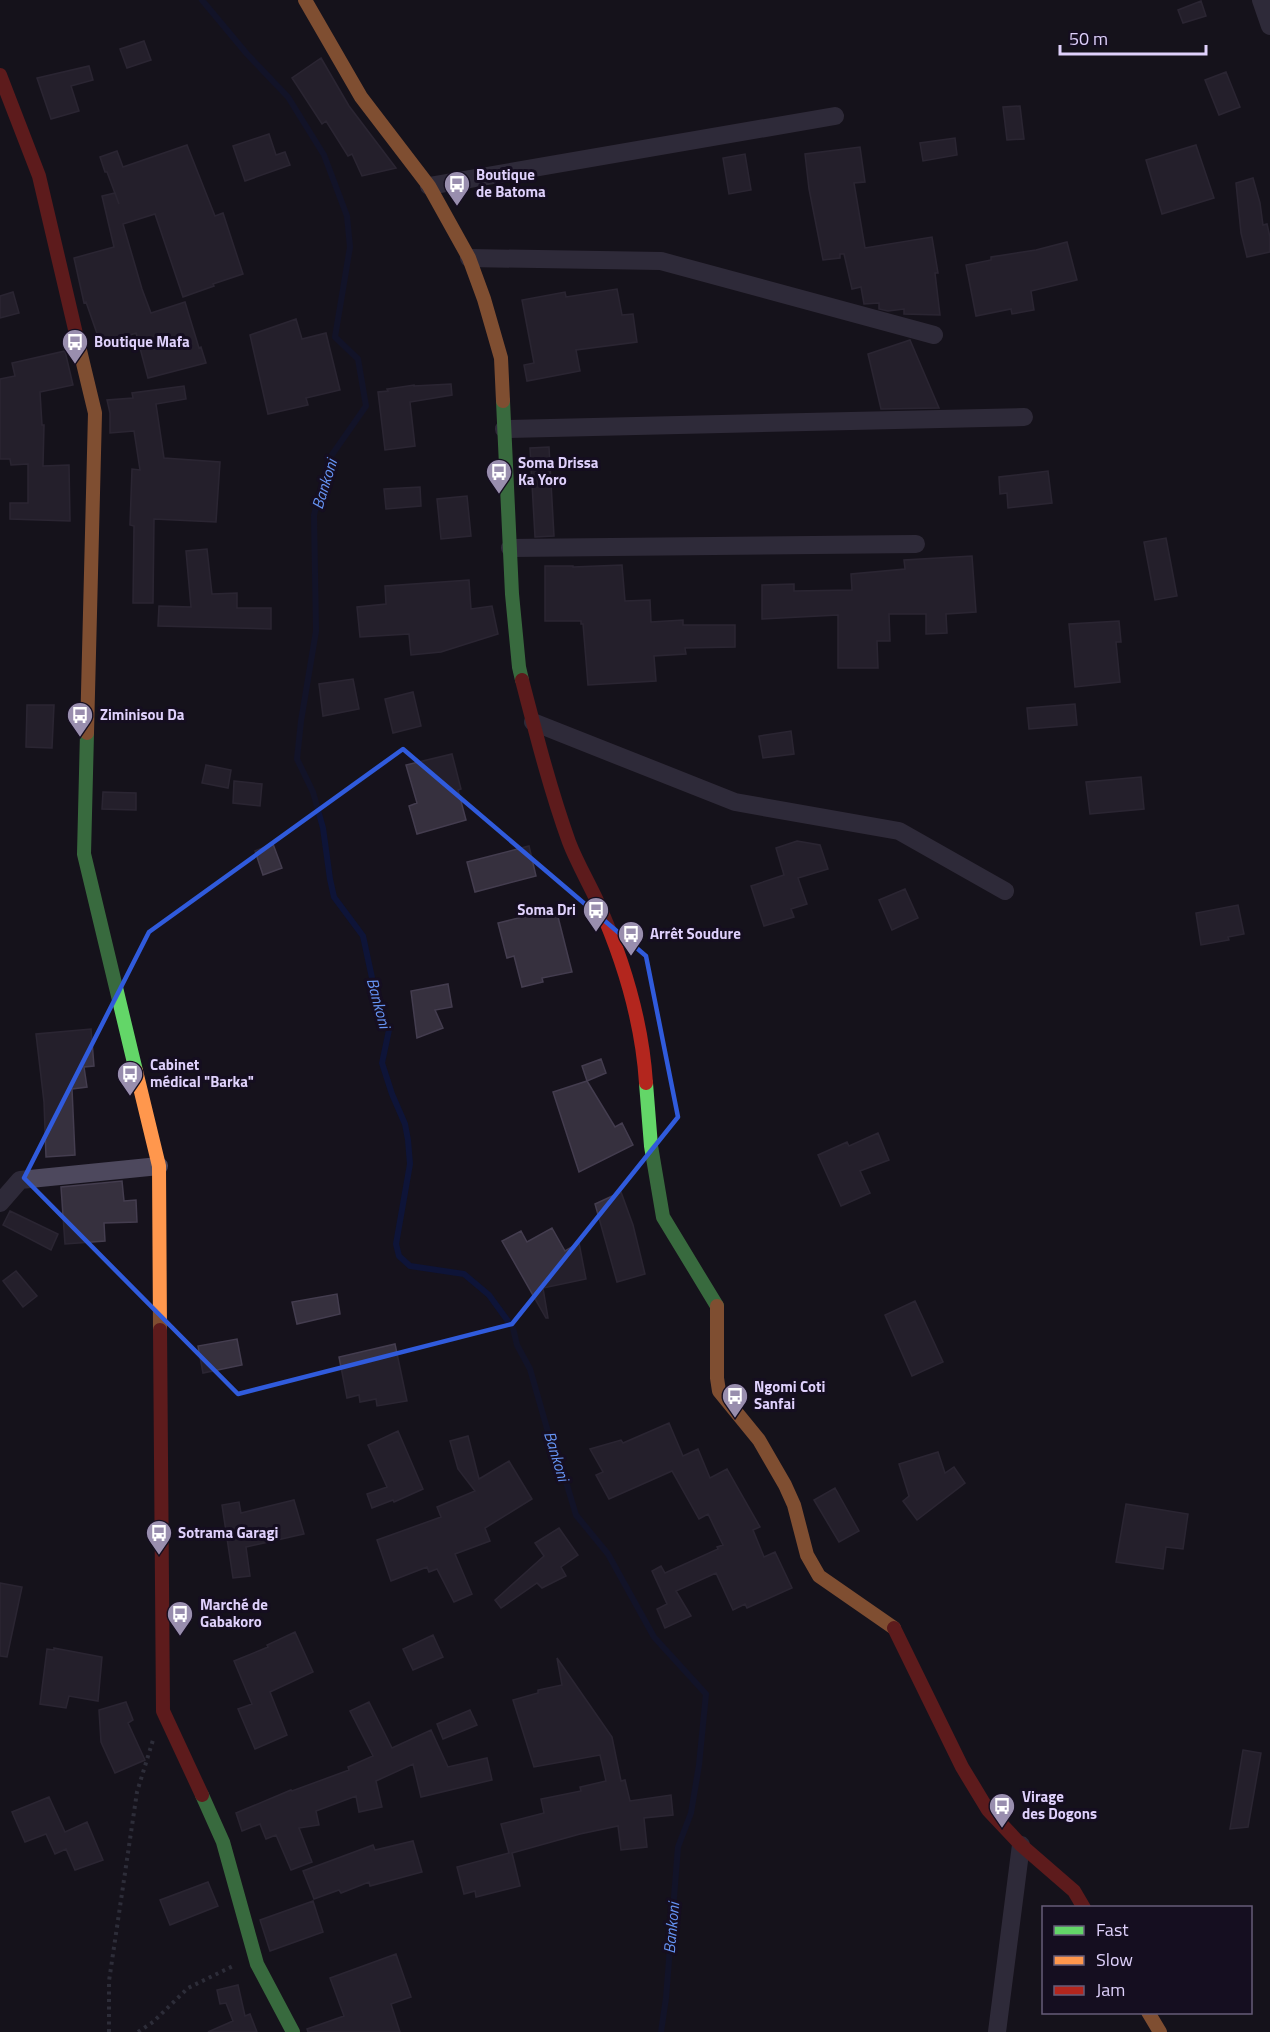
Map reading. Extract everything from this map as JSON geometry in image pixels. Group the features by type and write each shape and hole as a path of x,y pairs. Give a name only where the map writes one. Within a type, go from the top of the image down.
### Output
{"street":[{"path":"305,0 361,97 429,186 469,258 484,299 501,358 512,594 519,667 547,775 570,844 599,905 628,982 645,1064 651,1146 663,1217 718,1307 717,1378 719,1391 759,1440 785,1485 794,1505 807,1555 819,1576 895,1629 962,1767 988,1810 1022,1845 1074,1891 1083,1906"},
{"path":"1261,0 1270,26"},
{"path":"0,75 39,176 95,413 84,854 159,1166 163,1711 224,1842 257,1964 293,2032"},
{"path":"429,186 835,116"},
{"path":"469,258 661,261 934,335"},
{"path":"504,429 1024,417"},
{"path":"510,548 916,544"},
{"path":"534,722 735,802 899,831 1005,891"},
{"path":"0,1203 20,1180 159,1166"},
{"path":"997,2032 1022,1845"},
{"path":"1149,2014 1160,2032"}],"path":[{"path":"109,2032 109,1981 137,1792 163,1711"},
{"path":"138,2032 153,2022 188,1988 255,1956"}],"highlighted area":[{"path":"403,749 646,956 678,1117 512,1324 238,1394 24,1178 149,932"}],"building":[{"path":"1201,1 1206,16 1183,23 1178,10"},
{"path":"144,41 151,60 127,68 120,49"},
{"path":"321,58 349,106 396,168 362,176 352,154 348,156 326,121 322,124 292,78"},
{"path":"89,66 93,80 71,86 79,111 51,119 37,78"},
{"path":"1226,72 1240,107 1219,115 1205,80"},
{"path":"1020,106 1024,139 1007,140 1003,107"},
{"path":"269,134 276,155 285,152 290,165 245,181 233,146"},
{"path":"955,138 957,155 923,161 920,143"},
{"path":"187,145 215,216 223,213 243,274 183,297 155,214 123,224 151,313 185,302 206,363 148,378 136,333 101,345 86,302 84,303 74,258 114,247 102,196 115,193 100,157 117,151 123,167"},
{"path":"1196,145 1214,198 1162,214 1146,160"},
{"path":"860,147 865,182 854,183 865,248 932,237 938,273 935,273 940,315 904,314 904,309 888,311 879,309 879,303 864,304 861,287 852,289 844,254 840,254 840,258 823,260 809,189 805,154"},
{"path":"745,154 751,190 729,194 723,158"},
{"path":"1253,178 1263,225 1267,224 1270,237 1270,252 1247,257 1241,233 1236,183"},
{"path":"1067,242 1077,280 1031,291 1034,310 1012,314 1011,309 976,316 966,265 991,260 991,257 1036,250"},
{"path":"617,289 622,315 633,314 637,342 576,350 580,371 527,381 524,365 534,363 522,300 565,292 566,297"},
{"path":"13,292 19,313 0,318 0,296"},
{"path":"296,319 302,339 326,333 340,390 306,398 308,405 268,414 250,335"},
{"path":"910,340 939,408 881,409 868,354"},
{"path":"65,351 73,385 40,392 42,425 44,425 43,466 69,465 70,521 10,519 10,503 28,503 28,464 11,465 10,459 0,459 0,379 15,376 12,363"},
{"path":"451,384 452,395 410,402 415,446 385,450 378,392 414,385"},
{"path":"184,386 186,399 156,404 164,458 220,462 216,522 154,519 153,603 133,603 134,526 130,525 132,469 140,470 134,431 110,433 110,413 107,400 133,398 132,393"},
{"path":"549,447 554,536 535,537 530,448"},
{"path":"1048,471 1052,503 1008,508 1007,493 1000,494 999,477"},
{"path":"420,487 421,506 386,509 384,489"},
{"path":"467,496 471,536 441,539 437,499"},
{"path":"1166,538 1177,596 1155,600 1144,542"},
{"path":"207,549 212,594 237,593 237,608 271,608 271,629 158,626 159,606 191,607 186,551"},
{"path":"972,556 976,612 946,614 947,633 926,634 926,614 889,614 890,641 877,641 878,668 838,668 838,615 762,619 762,585 794,584 794,591 852,590 851,574 905,569 904,560"},
{"path":"622,565 625,601 650,600 651,622 683,620 683,625 735,625 735,647 685,648 686,654 654,656 656,681 588,685 581,621 545,621 545,566"},
{"path":"469,580 471,609 492,606 498,634 441,652 411,655 409,634 360,637 357,607 386,604 385,586"},
{"path":"1119,621 1121,642 1116,642 1120,682 1075,687 1069,624"},
{"path":"353,679 359,709 323,716 319,684"},
{"path":"413,692 421,726 393,733 385,699"},
{"path":"1075,704 1077,725 1029,729 1027,708"},
{"path":"27,705 54,705 52,748 26,747"},
{"path":"791,731 794,754 763,758 759,736"},
{"path":"452,754 466,820 417,834 409,806 417,803 406,765"},
{"path":"206,765 231,770 228,788 202,783"},
{"path":"1141,777 1144,809 1090,814 1086,782"},
{"path":"234,781 262,784 260,806 233,803"},
{"path":"103,792 136,793 136,810 102,809"},
{"path":"797,841 820,845 828,869 798,878 807,904 791,909 794,917 764,926 751,886 784,875 776,848"},
{"path":"273,844 282,868 263,875 255,851"},
{"path":"529,846 536,876 475,892 467,862"},
{"path":"905,889 918,918 892,930 879,900"},
{"path":"1238,905 1244,934 1228,937 1229,940 1201,945 1196,913"},
{"path":"556,909 572,972 542,978 543,982 522,987 514,956 507,958 498,923"},
{"path":"448,984 452,1007 435,1010 443,1028 417,1038 411,991"},
{"path":"91,1029 94,1066 84,1067 87,1087 72,1089 75,1155 46,1157 44,1102 36,1034"},
{"path":"601,1059 606,1073 587,1081 582,1066"},
{"path":"587,1081 615,1127 622,1123 633,1145 579,1172 553,1092"},
{"path":"878,1133 889,1160 860,1171 870,1193 841,1206 818,1155 847,1142 849,1146"},
{"path":"122,1181 124,1201 136,1200 137,1222 104,1223 105,1241 65,1244 61,1187"},
{"path":"621,1192 633,1225 645,1274 617,1282 595,1204"},
{"path":"10,1211 58,1234 51,1250 3,1225"},
{"path":"552,1228 565,1251 579,1243 586,1279 543,1288 548,1318 546,1318 502,1241 521,1231 527,1242"},
{"path":"16,1271 37,1296 23,1307 3,1281"},
{"path":"337,1294 340,1314 297,1324 292,1302"},
{"path":"915,1301 943,1362 912,1376 885,1315"},
{"path":"237,1339 242,1365 203,1373 198,1346"},
{"path":"395,1344 407,1401 377,1406 376,1399 360,1402 359,1395 347,1398 339,1357"},
{"path":"669,1423 683,1456 698,1449 710,1478 727,1469 760,1527 753,1530 764,1557 775,1552 792,1588 747,1608 745,1604 733,1610 716,1573 676,1591 691,1616 665,1628 657,1609 667,1604 652,1571 661,1566 665,1573 723,1545 708,1514 699,1519 672,1471 609,1499 596,1475 603,1472 590,1449 621,1440 623,1443"},
{"path":"398,1431 423,1489 394,1502 393,1500 372,1508 367,1494 387,1487 368,1445"},
{"path":"468,1436 479,1479 509,1461 532,1499 485,1528 490,1541 455,1554 472,1594 454,1602 437,1569 429,1572 427,1567 391,1581 377,1540 441,1517 437,1507 475,1491 458,1469 450,1441"},
{"path":"938,1452 945,1473 954,1467 965,1483 917,1520 903,1501 909,1496 899,1464"},
{"path":"835,1488 859,1531 839,1542 814,1500"},
{"path":"294,1500 304,1534 246,1547 250,1576 233,1578 222,1505 239,1502 241,1513"},
{"path":"1126,1504 1188,1514 1183,1549 1166,1547 1163,1569 1116,1562"},
{"path":"559,1528 578,1555 561,1567 566,1576 542,1588 537,1583 501,1608 495,1600 544,1556 535,1543"},
{"path":"0,1583 22,1587 7,1657 0,1656"},
{"path":"295,1632 313,1672 270,1692 287,1735 255,1749 238,1709 252,1704 234,1661 268,1647 267,1645"},
{"path":"433,1635 443,1657 413,1670 403,1649"},
{"path":"54,1648 102,1657 98,1701 69,1696 66,1708 40,1704 47,1649 54,1650"},
{"path":"557,1658 612,1737 621,1781 625,1780 630,1801 671,1795 673,1815 644,1818 647,1847 621,1850 618,1826 512,1853 520,1886 476,1897 475,1891 464,1894 457,1867 509,1853 501,1824 544,1813 541,1799 581,1791 580,1787 606,1781 600,1755 534,1767 513,1700 538,1693 538,1690 562,1685"},
{"path":"126,1702 133,1720 128,1723 145,1760 115,1773 101,1742 99,1710"},
{"path":"369,1702 392,1748 431,1730 448,1767 487,1758 492,1780 421,1797 413,1764 376,1781 382,1807 359,1812 356,1796 316,1811 319,1825 299,1828 312,1862 291,1870 276,1835 266,1839 260,1824 242,1831 236,1813 291,1790 349,1770 348,1767 373,1756 350,1711"},
{"path":"470,1710 477,1725 443,1739 437,1724"},
{"path":"1243,1750 1261,1753 1248,1827 1230,1829"},
{"path":"49,1797 65,1832 87,1822 103,1860 75,1870 66,1849 55,1854 46,1834 25,1842 12,1812"},
{"path":"413,1841 422,1872 370,1886 369,1882 341,1893 339,1890 314,1899 303,1871 373,1845 375,1850"},
{"path":"208,1882 218,1906 170,1925 160,1900"},
{"path":"313,1901 323,1932 270,1951 260,1920"},
{"path":"396,1954 411,1997 391,2004 400,2032 308,2032 307,2029 344,2016 330,1978"},
{"path":"238,1985 245,2016 250,2014 257,2032 208,2032 233,2021 226,2003 220,2004 217,1990"}],"waterway":[{"name":"Bankoni","path":"202,0 247,54 288,97 324,155 347,216 350,247 335,337 358,359 366,406 329,459 314,515 316,631 297,759 313,792 323,828 334,897 363,936 377,1001 389,1030 382,1063 405,1124 410,1164 396,1244 399,1256 410,1266 464,1274 489,1295 513,1328 517,1345 530,1369 556,1460 576,1515 608,1554 654,1637 706,1694 699,1765 691,1813 678,1847 666,1998 661,2032"}],"traffic: fast":[{"path":"503,401 512,594 522,680"},
{"path":"87,733 84,854 136,1071"},
{"path":"646,1083 651,1146 663,1217 717,1306"},
{"path":"202,1795 223,1842 257,1964 293,2032"}],"traffic: slow":[{"path":"305,0 361,97 429,186 469,258 501,358 503,401"},
{"path":"77,338 95,413 87,733"},
{"path":"136,1071 159,1166 160,1330"},
{"path":"717,1306 719,1391 759,1440 785,1485 794,1505 807,1555 819,1576 894,1628"},
{"path":"1149,2014 1160,2032"}],"traffic: jam":[{"path":"0,75 39,176 77,338"},
{"path":"522,680 549,782 569,842 598,903 623,968 636,1014 646,1083"},
{"path":"160,1330 163,1711 202,1795"},
{"path":"894,1628 962,1767 988,1810 1021,1845 1074,1891 1083,1906"}],"place":[{"name":"Boutique de Batoma","path":"457,207"},
{"name":"Boutique Mafa","path":"75,365"},
{"name":"Soma Drissa Ka Yoro","path":"499,495"},
{"name":"Ziminisou Da","path":"80,738"},
{"name":"Soma Dri","path":"596,933"},
{"name":"Arrêt Soudure","path":"631,957"},
{"name":"Cabinet médical \"Barka\"","path":"130,1097"},
{"name":"Ngomi Coti Sanfai","path":"735,1419"},
{"name":"Sotrama Garagi","path":"159,1556"},
{"name":"Marché de Gabakoro","path":"180,1637"},
{"name":"Virage des Dogons","path":"1002,1829"}]}
